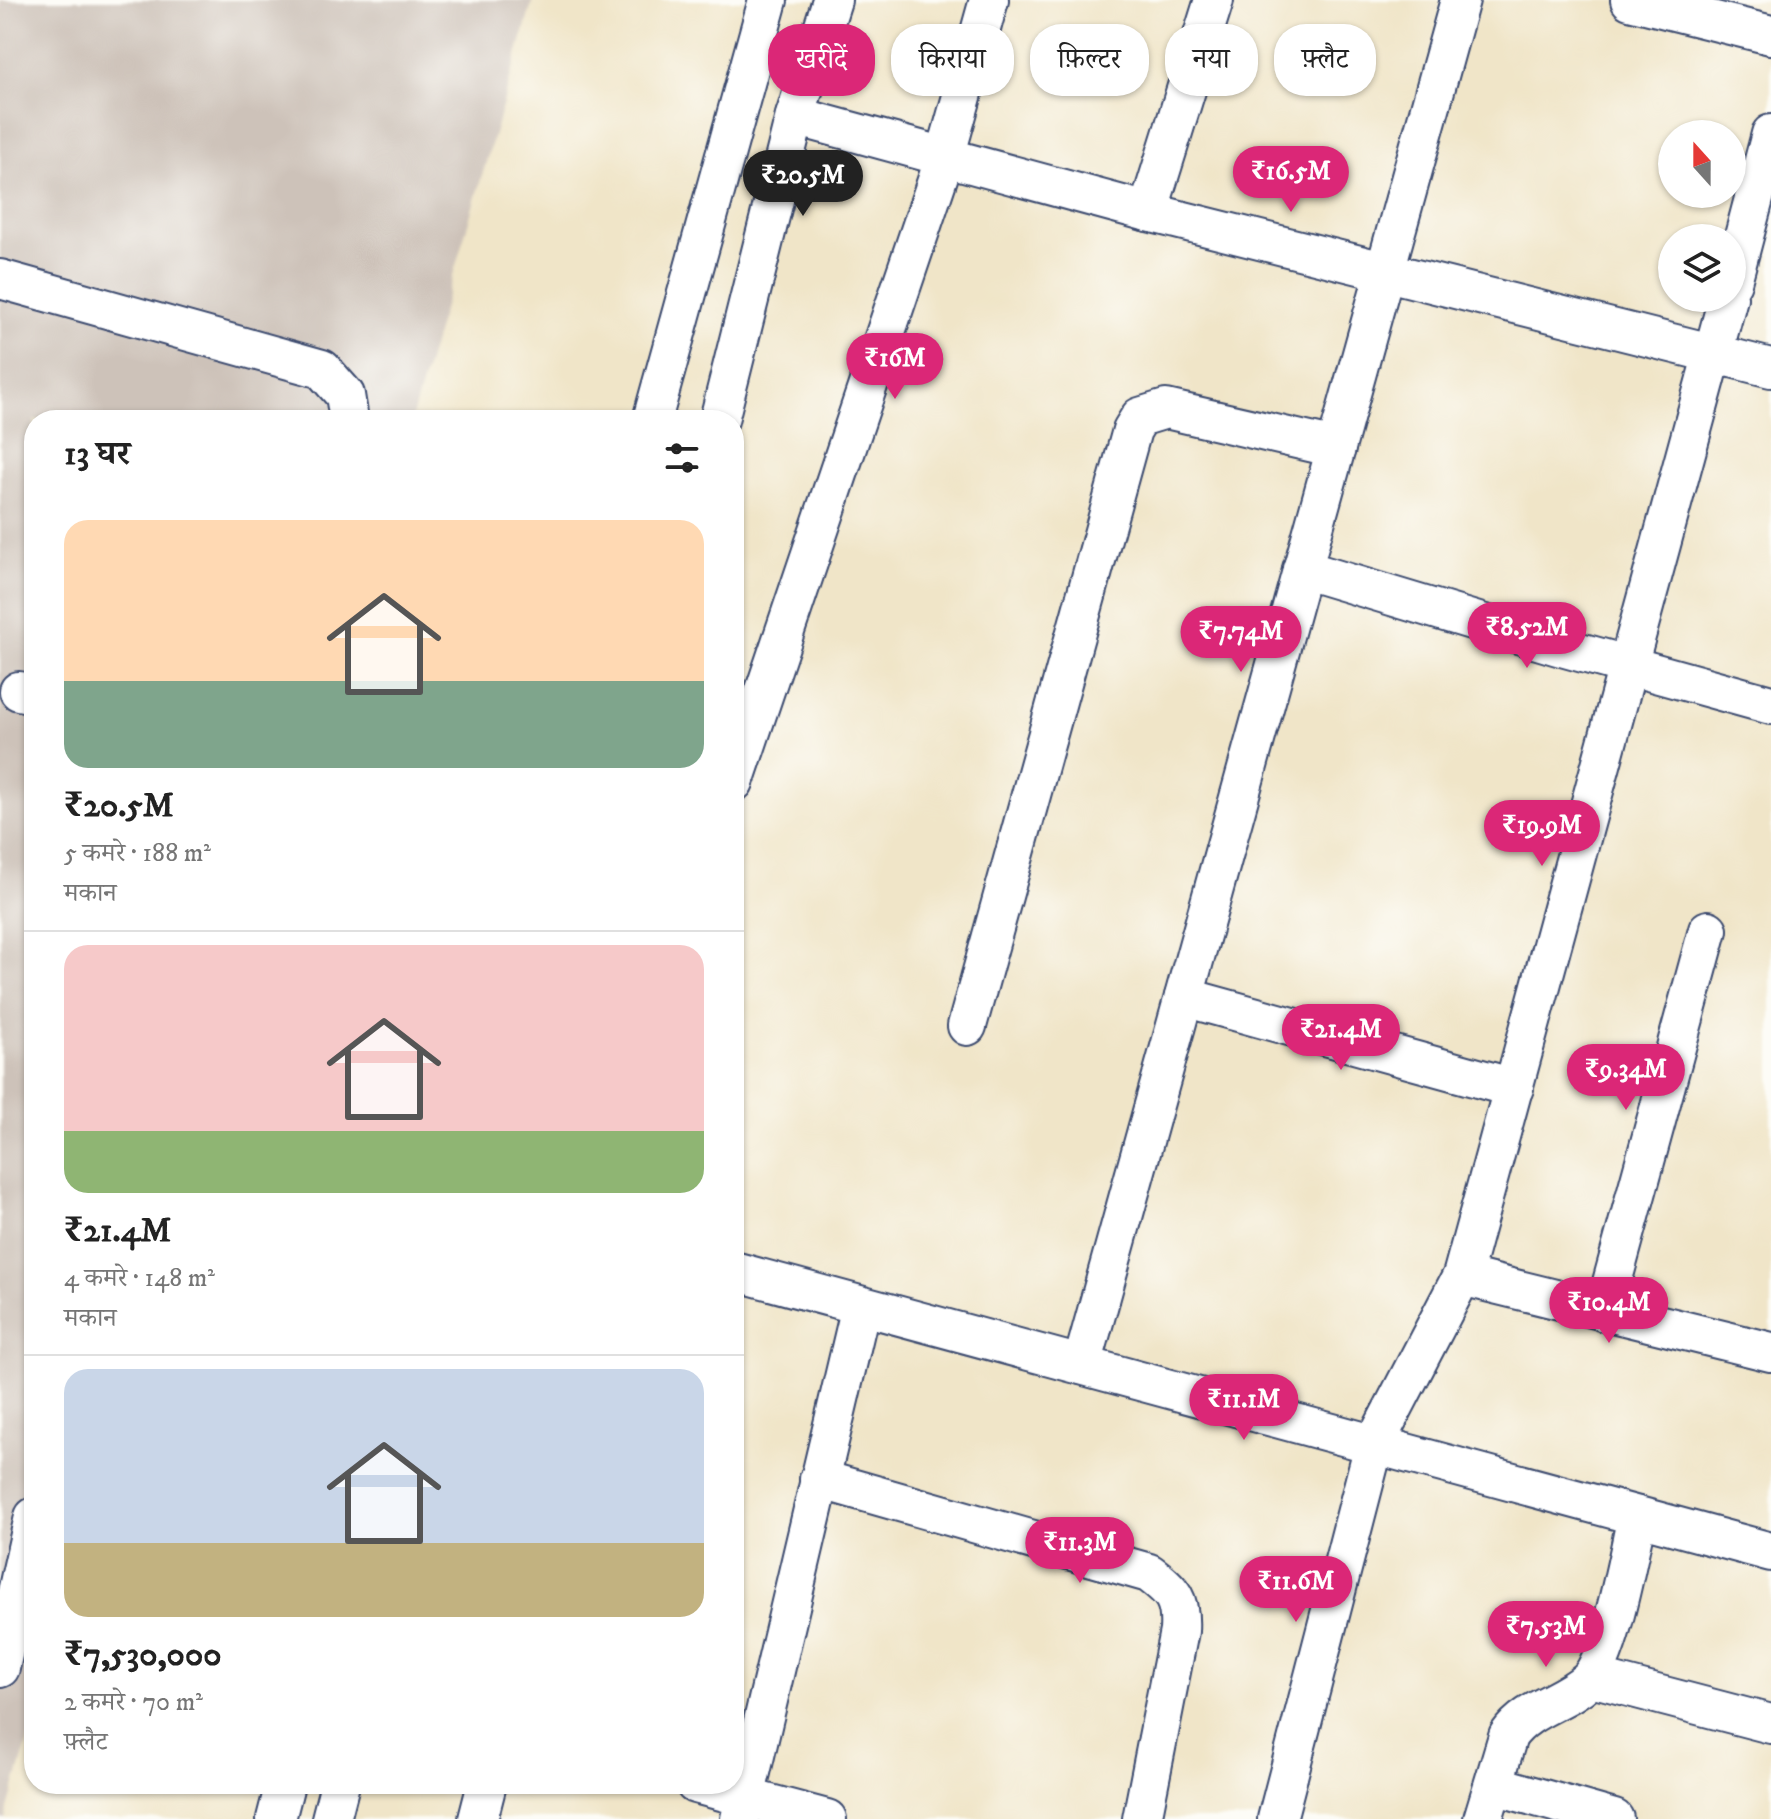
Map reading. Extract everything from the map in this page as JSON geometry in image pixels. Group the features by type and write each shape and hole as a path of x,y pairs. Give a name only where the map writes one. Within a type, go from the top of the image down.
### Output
{"street":[{"path":"655,410 768,0"},
{"path":"722,410 795,116 832,0"},
{"path":"744,752 945,157 989,0"},
{"path":"1148,212 1214,0"},
{"path":"1082,1365 1460,0"},
{"path":"1630,0 1771,35"},
{"path":"795,116 1148,212 1714,351 1771,368"},
{"path":"1746,229 1771,134"},
{"path":"0,279 322,369 345,395 347,410"},
{"path":"1277,1819 1374,1445 1462,1276 1724,312"},
{"path":"967,1026 1132,430 1140,417 1166,409 1336,448"},
{"path":"1302,569 1771,705"},
{"path":"1604,1312 1708,930"},
{"path":"1184,997 1514,1088"},
{"path":"744,1274 1771,1552"},
{"path":"1462,1276 1771,1352"},
{"path":"742,1808 861,1306"},
{"path":"819,1479 1149,1573 1172,1590 1180,1614 1179,1631 1142,1819"},
{"path":"1614,1819 1489,1802 1508,1736 1515,1725 1591,1677 1600,1665 1637,1516"},
{"path":"0,1668 24,1561"},
{"path":"1591,1677 1771,1724"},
{"path":"276,1819 282,1794"},
{"path":"331,1819 337,1794"},
{"path":"478,1819 484,1794"},
{"path":"715,1794 742,1808 827,1819"}],"shaded area":[{"path":"0,0 533,0 414,410 24,410 24,1754 5,1819 0,1819"}]}
